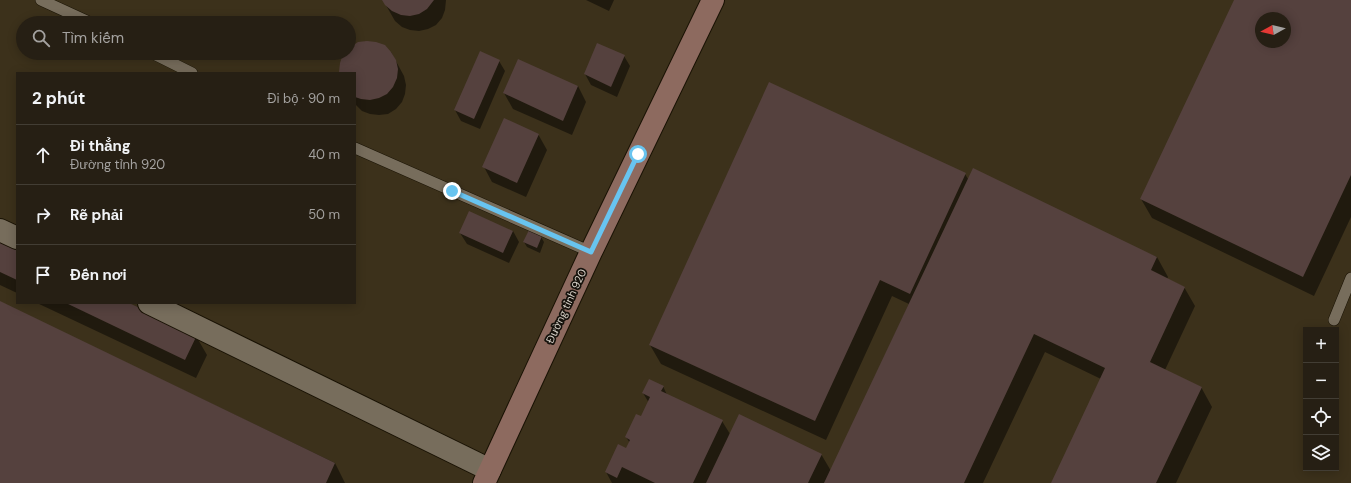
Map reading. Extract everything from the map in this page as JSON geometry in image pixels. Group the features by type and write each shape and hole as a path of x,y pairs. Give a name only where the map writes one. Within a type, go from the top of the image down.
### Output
{"main road":[{"name":"Đường tỉnh 920","path":"487,477 591,252 713,0"}],"street":[{"path":"0,230 16,238"},
{"path":"151,304 487,477"}],"lane":[{"path":"41,0 76,16"},
{"path":"166,60 190,72"},
{"path":"356,148 591,252"},
{"path":"1334,320 1351,278"}],"shaded area":[{"path":"0,0 1351,0 1351,483 0,483"}],"building":[{"path":"382,0 434,0 427,9 419,14 410,16 401,15 392,11"},
{"path":"1234,0 1351,0 1351,175 1303,277 1140,199"},
{"path":"376,42 385,45 396,60 398,69 397,78 393,87 387,94 379,98 370,100 356,97 356,72 339,72 341,60 356,60 356,43"},
{"path":"597,43 625,55 611,87 584,74"},
{"path":"480,51 500,60 474,119 454,110"},
{"path":"518,59 578,86 563,121 503,93"},
{"path":"769,82 966,173 910,294 880,280 815,421 649,345"},
{"path":"504,118 539,134 517,183 482,167"},
{"path":"973,168 1157,257 1151,270 1185,287 1150,362 1202,387 1156,483 1051,483 1105,368 1034,334 964,483 824,483"},
{"path":"469,211 513,231 503,253 459,233"},
{"path":"529,230 542,236 537,248 523,242"},
{"path":"0,242 16,250 16,280 0,272"},
{"path":"0,301 335,463 326,483 0,483"},
{"path":"68,304 131,304 197,335 185,360"},
{"path":"649,379 664,386 661,391 723,420 693,483 655,483 622,467 617,478 605,472 618,444 626,448 630,440 625,437 636,414 641,416 650,397 642,393"},
{"path":"739,414 822,454 808,483 706,483"}],"route":[{"path":"452,191 591,252 638,154"}]}
